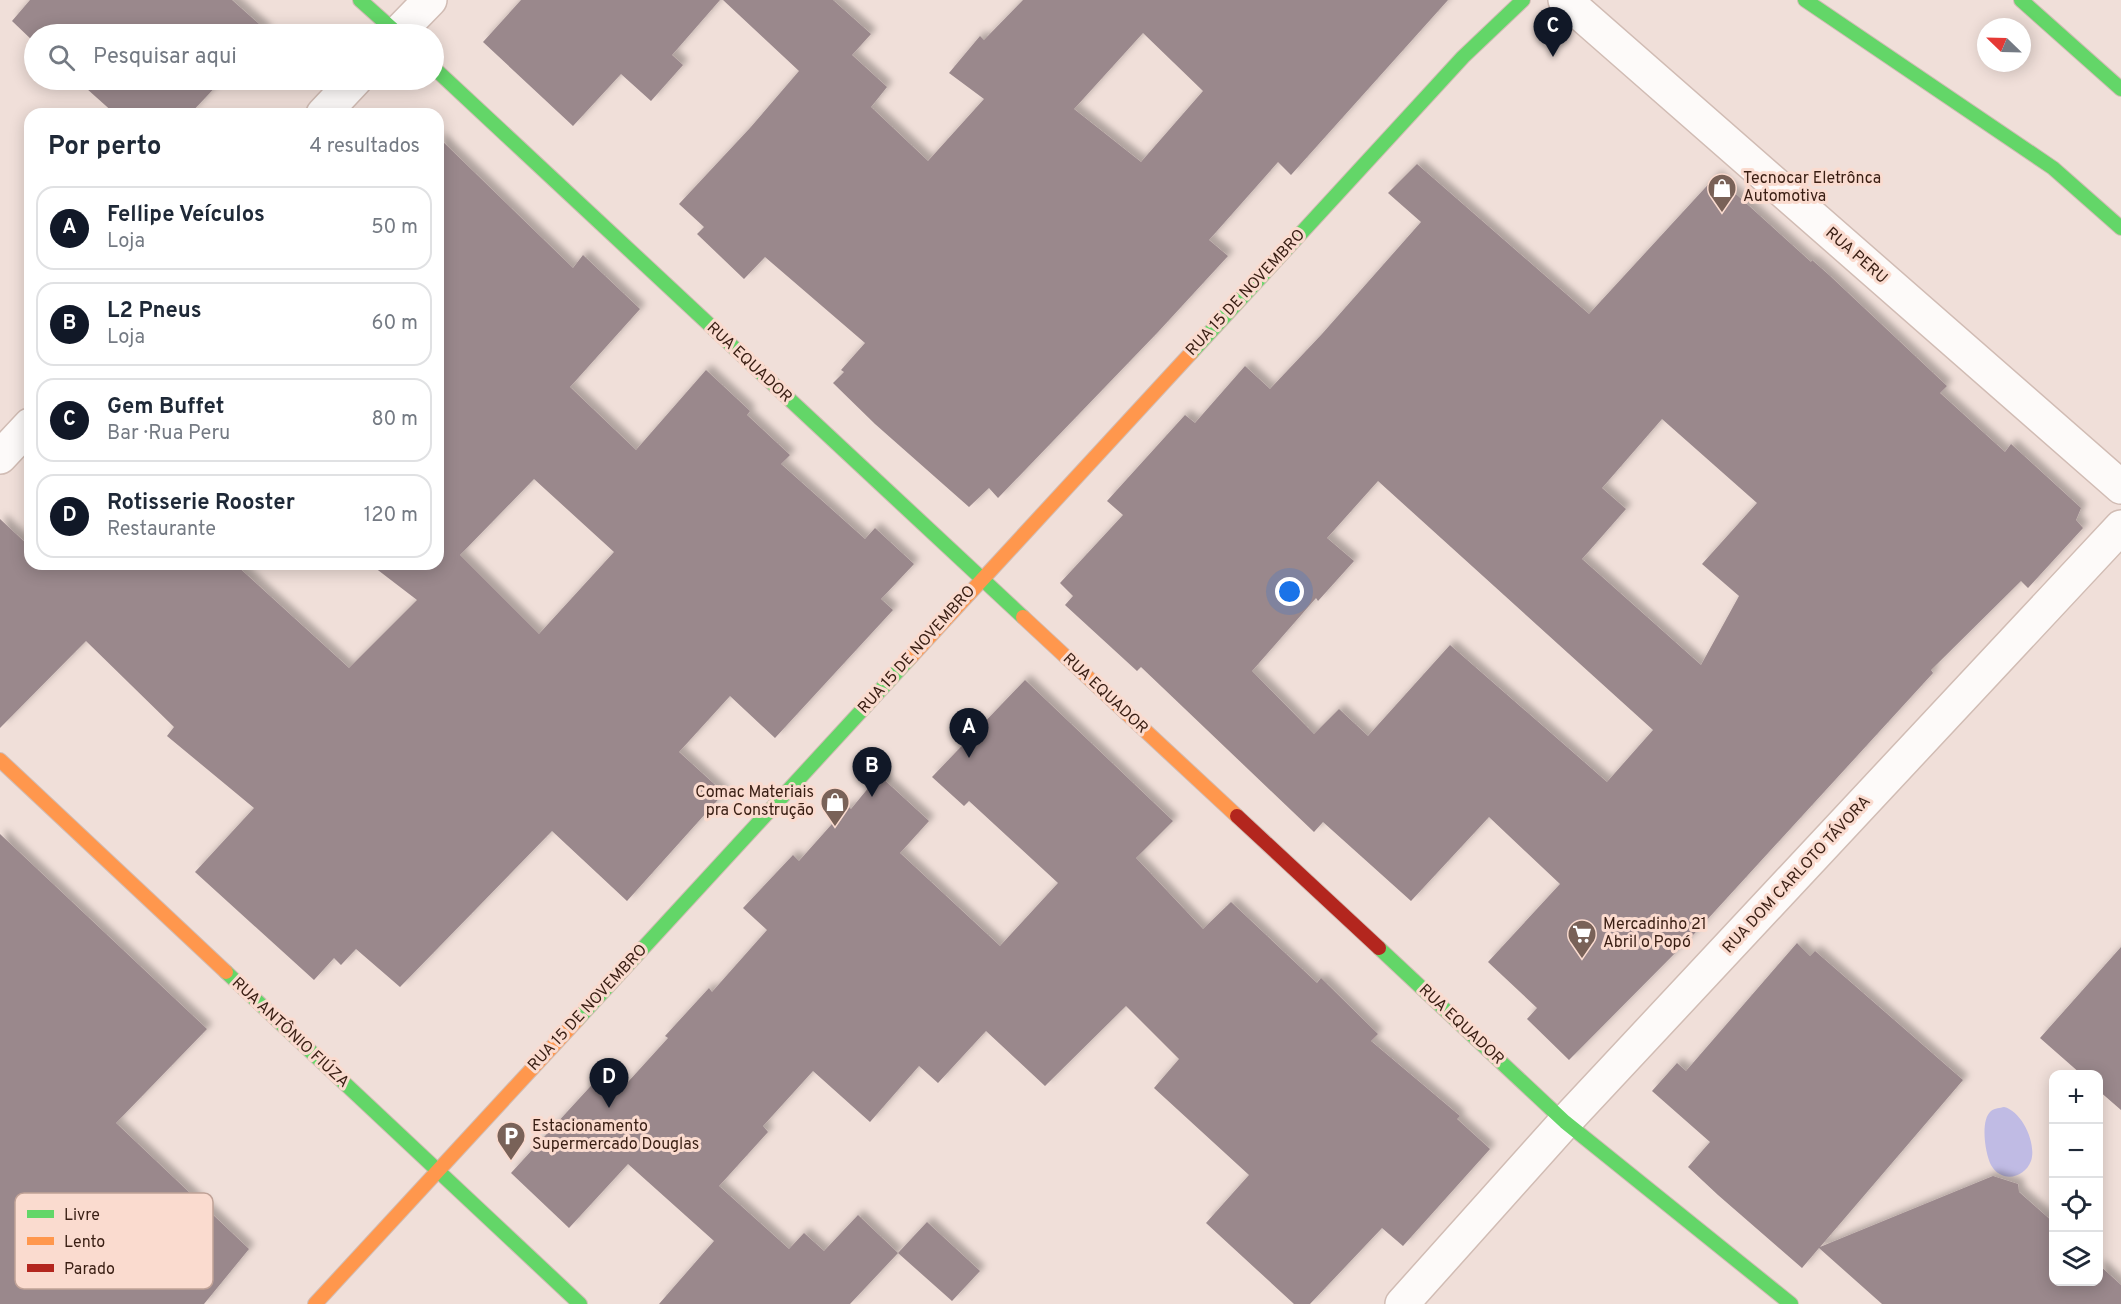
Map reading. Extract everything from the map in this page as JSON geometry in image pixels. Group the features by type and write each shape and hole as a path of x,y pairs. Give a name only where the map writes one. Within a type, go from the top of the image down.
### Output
{"street":[{"path":"360,0 387,24"},
{"path":"407,24 430,0"},
{"name":"RUA 15 DE NOVEMBRO","path":"315,1304 824,754 1463,57 1523,0"},
{"name":"RUA PERU","path":"1565,0 2121,487"},
{"path":"1805,0 2053,168 2121,228"},
{"path":"2021,0 2121,89"},
{"name":"RUA EQUADOR","path":"444,77 1565,1122 1791,1304"},
{"path":"328,108 345,90"},
{"path":"0,457 24,431"},
{"name":"RUA DOM CARLOTO TÁVORA","path":"1402,1304 1565,1122 2121,527"},
{"name":"RUA ANTÔNIO FIÚZA","path":"0,760 580,1304"}],"shaded area":[{"path":"2004,1107 2011,1110 2022,1121 2032,1146 2031,1161 2028,1167 2018,1175 2012,1176 1995,1171 1985,1145 1988,1115 1993,1110"}],"building":[{"path":"30,0 232,0 259,24 24,24 24,32 12,21"},
{"path":"521,0 720,0 672,55 683,65 651,101 621,74 573,126 483,42"},
{"path":"723,0 833,0 871,34 852,55 887,87 871,107 928,161 984,99 949,73 980,36 984,40 1023,0 1448,0 1291,175 1278,162 1209,240 1228,256 1158,332 998,498 989,488 969,507 875,424 833,383 844,372 841,370 865,343 765,257 744,279 697,234 704,227 679,204 750,128 799,71","holes":["1143,33 1203,91 1141,162 1074,109"]},
{"path":"88,90 213,90 196,108 108,108"},
{"path":"444,143 573,268 583,255 640,309 570,387 636,450 706,370 750,411 747,415 790,455 781,464 865,539 875,528 914,564 881,599 893,610 775,738 730,696 679,752 724,793 627,901 552,831 400,987 356,949 341,965 334,958 314,980 195,872 254,808 167,736 174,727 86,641 0,728 0,519 24,541 24,570 242,570 349,668 417,600 378,570 444,570","holes":["534,479 614,552 539,634 460,555"]},
{"path":"1417,164 1589,314 1716,176 1811,262 1812,260 1829,275 1947,386 1940,393 2005,452 2011,444 2081,508 2076,520 2083,528 2028,588 2021,581 1931,670 1933,673 1694,934 1569,1060 1527,1019 1537,1008 1488,962 1560,884 1489,817 1411,901 1323,822 1314,832 1141,667 1137,671 1065,605 1073,596 1060,583 1123,515 1107,501 1185,415 1195,423 1245,366 1270,389 1421,222 1388,193","holes":["1662,419 1757,503 1702,564 1739,596 1701,665 1582,559 1626,509 1602,488","1378,481 1653,730 1607,782 1450,645 1368,736 1339,709 1314,734 1252,671 1316,598 1318,601 1354,561 1327,538"]},
{"path":"1025,680 1173,821 1136,858 1203,929 1231,902 1317,983 1321,978 1378,1034 1371,1041 1460,1116 1457,1119 1490,1149 1403,1246 1382,1228 1310,1304 1294,1304 1206,1223 1249,1175 1154,1088 1179,1059 1126,1006 1045,1086 986,1031 938,1083 919,1066 870,1122 813,1071 763,1126 768,1132 719,1186 789,1249 804,1233 824,1251 858,1215 898,1253 850,1304 659,1304 714,1241 628,1164 569,1228 511,1173 600,1076 618,1093 668,1038 665,1036 709,988 712,992 767,930 743,908 793,855 799,861 848,806 851,809 879,775 929,821 900,853 1000,946 1058,883 969,801 964,806 932,777"},
{"path":"0,834 207,1029 116,1123 190,1193 15,1193 15,1289 213,1289 213,1215 249,1249 204,1304 0,1304"},
{"path":"1797,943 1810,956 1815,951 1963,1080 1820,1247 1993,1176 2018,1184 2019,1192 2049,1219 2049,1286 2103,1286 2103,1269 2121,1285 2121,1304 1882,1304 1819,1248 1802,1268 1688,1167 1710,1142 1652,1091 1677,1063 1686,1071"},
{"path":"2121,947 2121,1110 2103,1094 2103,1070 2076,1070 2040,1038"},
{"path":"927,1222 980,1271 952,1301 898,1253"}],"traffic: fast":[{"path":"360,0 387,24"},
{"path":"1191,353 1463,57 1523,0"},
{"path":"1805,0 2053,168 2121,228"},
{"path":"2021,0 2121,89"},
{"path":"444,77 1023,617"},
{"path":"577,1020 909,659"},
{"path":"1379,948 1565,1122 1791,1304"},
{"path":"226,972 580,1304"}],"traffic: slow":[{"path":"909,659 1191,353"},
{"path":"1023,617 1237,816"},
{"path":"0,760 226,972"},
{"path":"315,1304 577,1020"}],"traffic: jam":[{"path":"1237,816 1379,948"}],"place":[{"name":"Gem Buffet","path":"1553,57"},
{"name":"Tecnocar Eletrônca Automotiva","path":"1722,214"},
{"name":"Fellipe Veículos","path":"969,758"},
{"name":"L2 Pneus","path":"872,797"},
{"name":"Comac Materiais pra Construção","path":"835,828"},
{"name":"Mercadinho 21 Abril o Popó","path":"1582,960"},
{"name":"Rotisserie Rooster","path":"609,1108"},
{"name":"Estacionamento Supermercado Douglas","path":"511,1162"}]}
